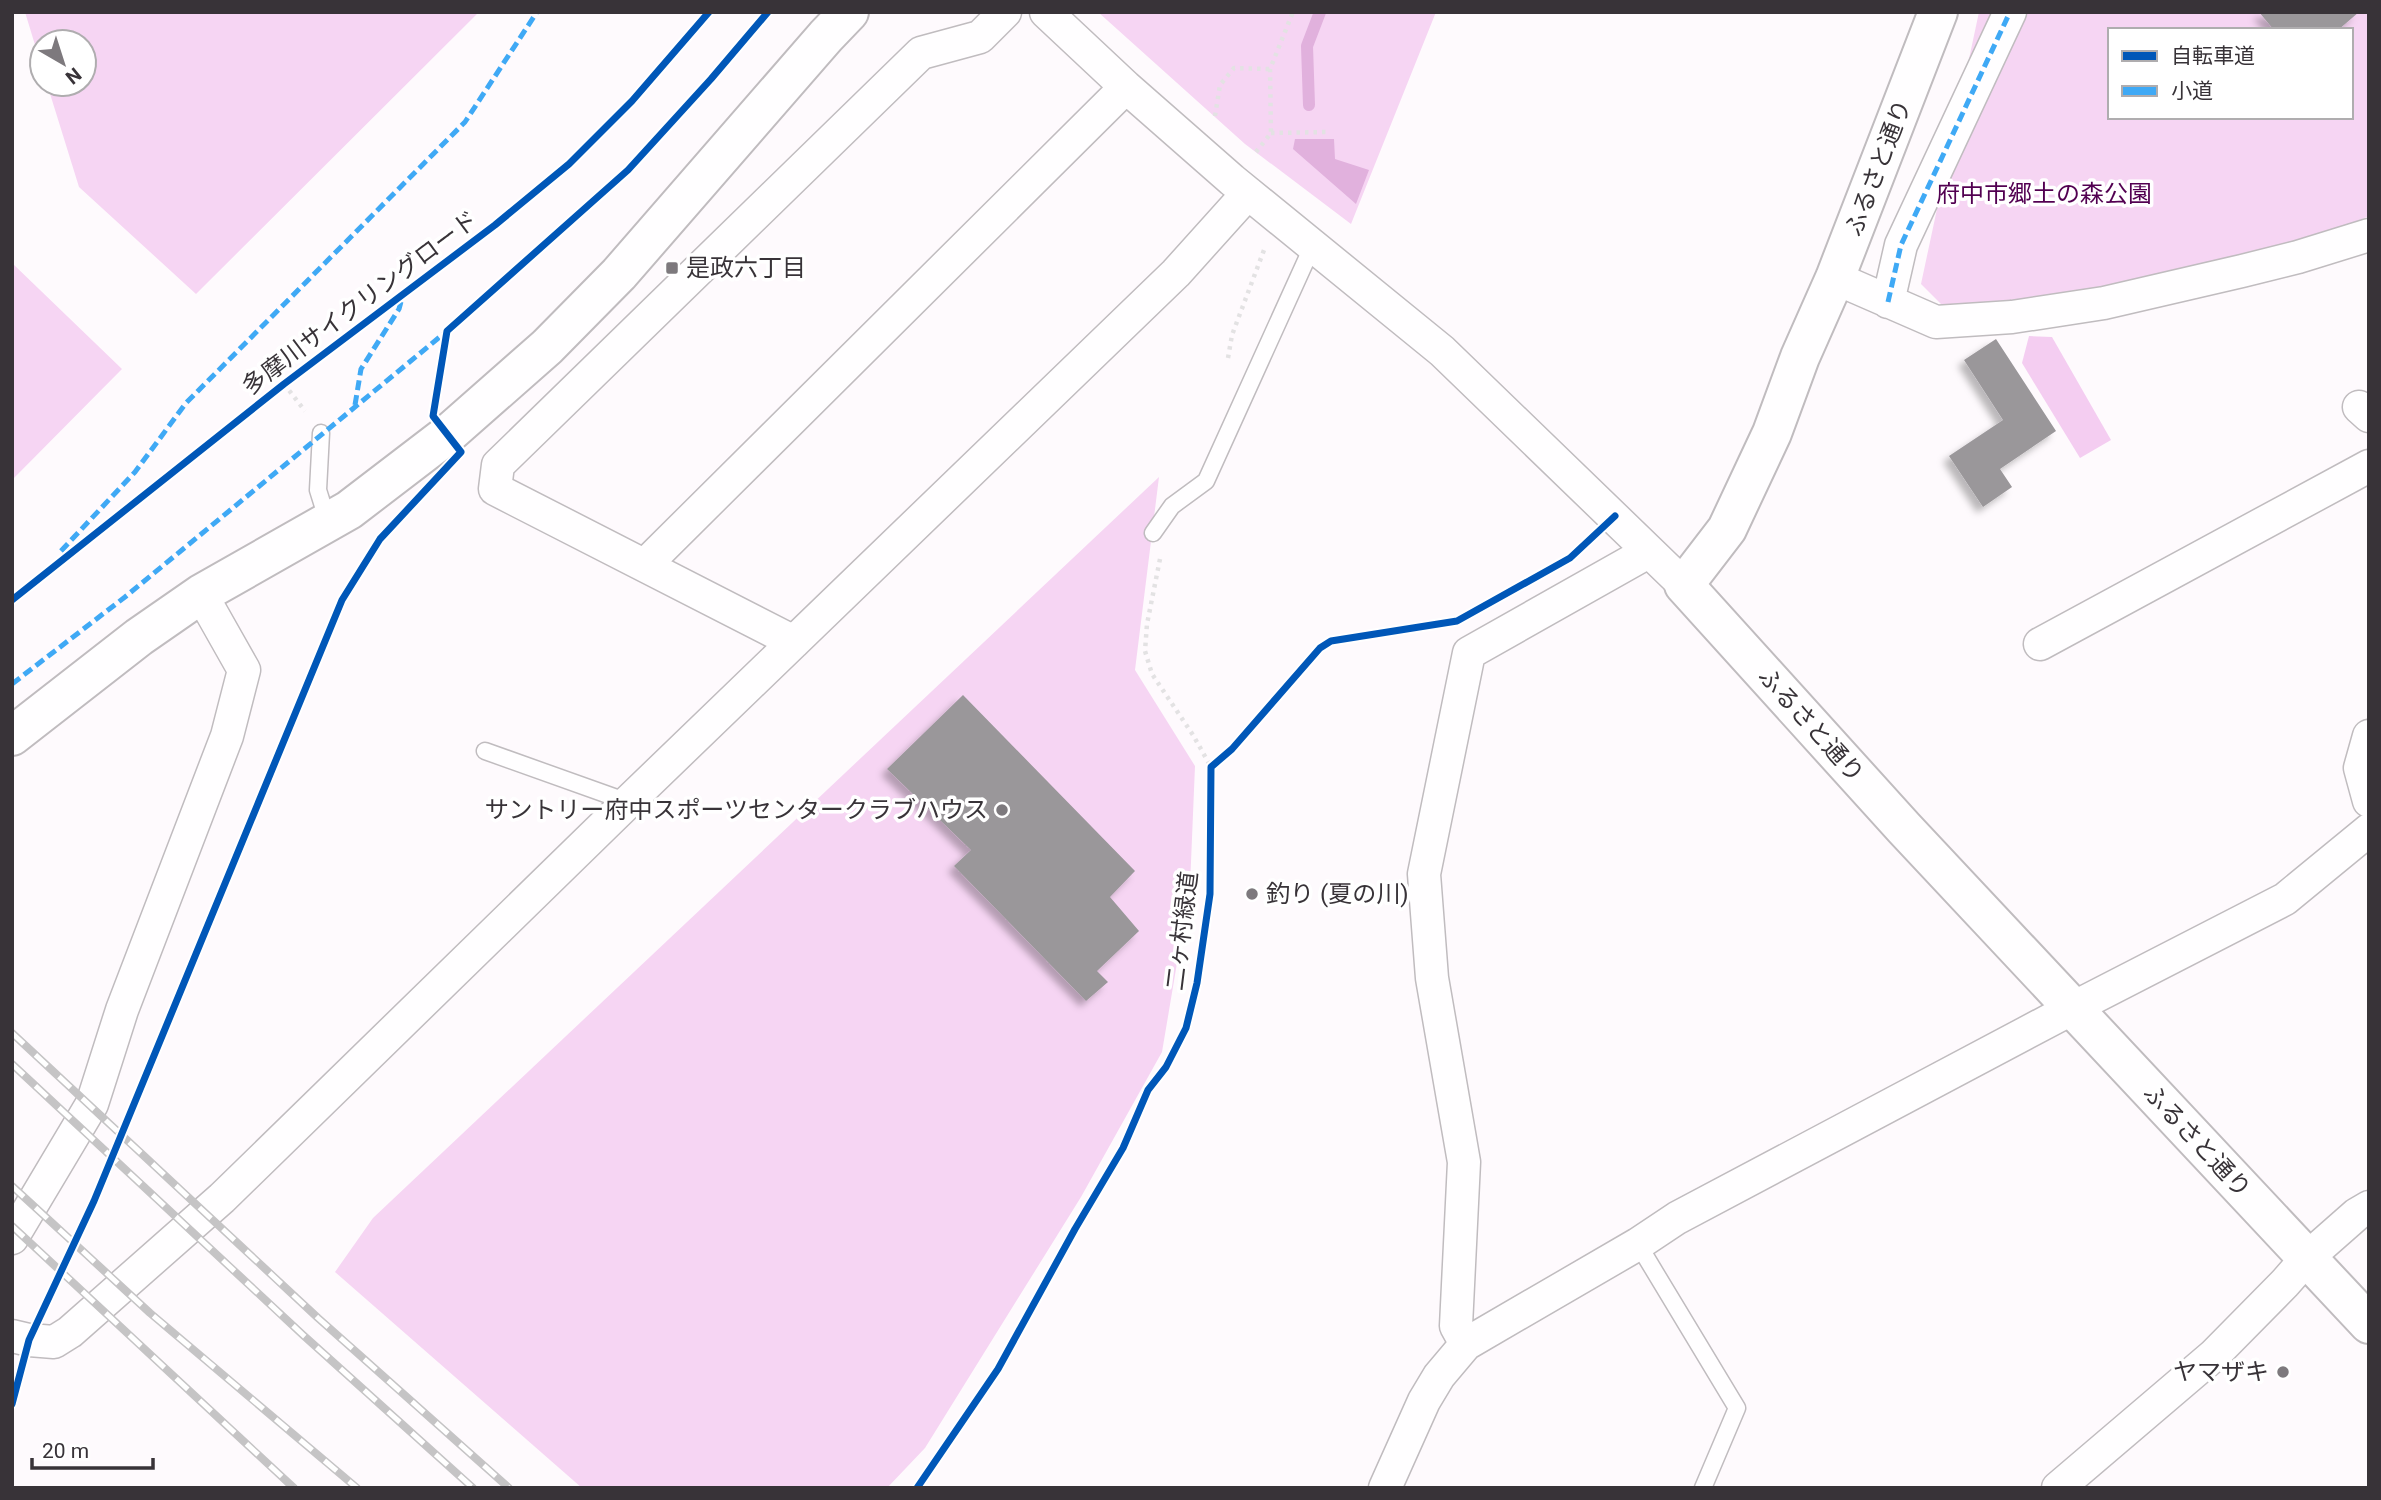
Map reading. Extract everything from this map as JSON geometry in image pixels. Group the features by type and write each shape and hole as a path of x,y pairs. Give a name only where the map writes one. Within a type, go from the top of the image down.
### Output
{"street":[{"path":"12,736 139,637 201,594 349,510 447,435 547,347 619,274 849,12"},
{"path":"794,642 495,489 498,465 921,53 980,37 1004,12"},
{"path":"1046,12 1126,87 1240,186 1442,351 1684,585"},
{"name":"ふるさと通り","path":"1938,12 1772,433 1727,529 1684,585 1904,828 2369,1324"},
{"path":"1888,302 1901,246 2010,12"},
{"path":"645,565 1126,87"},
{"path":"12,1336 54,1342 71,1332 222,1198 1176,273 1240,186"},
{"path":"1835,278 1936,321 2012,317 2104,303 2298,257 2369,235"},
{"path":"2040,644 2369,466"},
{"path":"1466,1344 1457,1326 1464,1162 1432,978 1424,874 1469,653 1648,552"},
{"path":"12,1238 92,1104 122,1010 237,704 244,670 201,594"},
{"path":"2369,736 2360,768 2369,802"},
{"path":"1385,1488 1424,1401 1439,1376 1466,1344 1689,1212 2285,899 2369,830"},
{"path":"2058,1488 2214,1354 2307,1258 2357,1214 2369,1208"}],"lane":[{"path":"1153,533 1172,506 1206,481 1313,245"},
{"path":"321,433 318,490 328,522"},
{"path":"485,751 628,802"},
{"path":"1638,1244 1737,1408 1703,1488"}],"path":[{"path":"1240,186 1271,133 1270,69 1293,12"},
{"path":"1208,158 1220,85 1234,68 1270,69"},
{"path":"1271,133 1327,132"},
{"path":"1210,779 1211,766 1222,758"}],"green space":[{"path":"25,12 479,12 196,294 79,187 51,98 98,98 98,28 30,28"},
{"path":"1098,12 1436,12 1351,224 1245,144"},
{"name":"府中市郷土の森公園","path":"1979,12 2369,12 2369,216 2264,261 1949,312 1921,284"},
{"path":"12,263 122,369 12,480"},
{"path":"1159,477 1135,670 1195,766 1190,886 1162,1052 1081,1197 925,1448 887,1488 582,1488 335,1272 373,1218"}],"shaded area":[{"path":"1295,139 1334,139 1335,159 1369,170 1356,204 1293,149"},
{"path":"2029,336 2052,337 2111,440 2080,458 2022,363"}],"building":[{"path":"2259,12 2359,12 2340,28 2272,28"},
{"path":"1996,339 2056,431 2000,469 2012,487 1983,507 1949,456 2003,420 1964,360"},
{"name":"サントリー府中スポーツセンタークラブハウス","path":"963,695 1135,871 1110,897 1139,931 1097,971 1108,982 1086,1001 954,866 971,850 887,769"}],"waterway":[{"path":"1309,105 1307,46 1320,12"}],"railway":[{"path":"12,1033 318,1318 509,1488"},
{"path":"12,1064 303,1335 473,1488"},
{"path":"12,1186 150,1313 357,1488"},
{"path":"12,1226 294,1488"}],"marked path":[{"path":"61,551 135,472 186,403 465,122 537,12"},
{"path":"1888,302 1901,245 2010,12"},
{"path":"355,405 361,369 399,309 402,298"},
{"path":"12,684 125,597 447,331"}],"cycle path":[{"name":"多摩川サイクリングロード","path":"12,600 284,384 495,225 569,164 632,101 709,12"},
{"path":"12,1404 29,1340 94,1201 342,600 380,539 461,452 433,416 447,331 628,170 768,12"},
{"name":"二ヶ村緑道","path":"917,1488 998,1369 1123,1148 1148,1090 1166,1067 1186,1028 1197,983 1210,894 1211,767 1232,749 1320,648 1331,641 1457,621 1570,558 1615,516"}],"place":[{"name":"是政六丁目","path":"672,268"},
{"name":"サントリー府中スポーツセンタークラブハウス","path":"1002,810"},
{"name":"釣り (夏の川)","path":"1252,894"},
{"name":"ヤマザキ","path":"2283,1372"}]}
